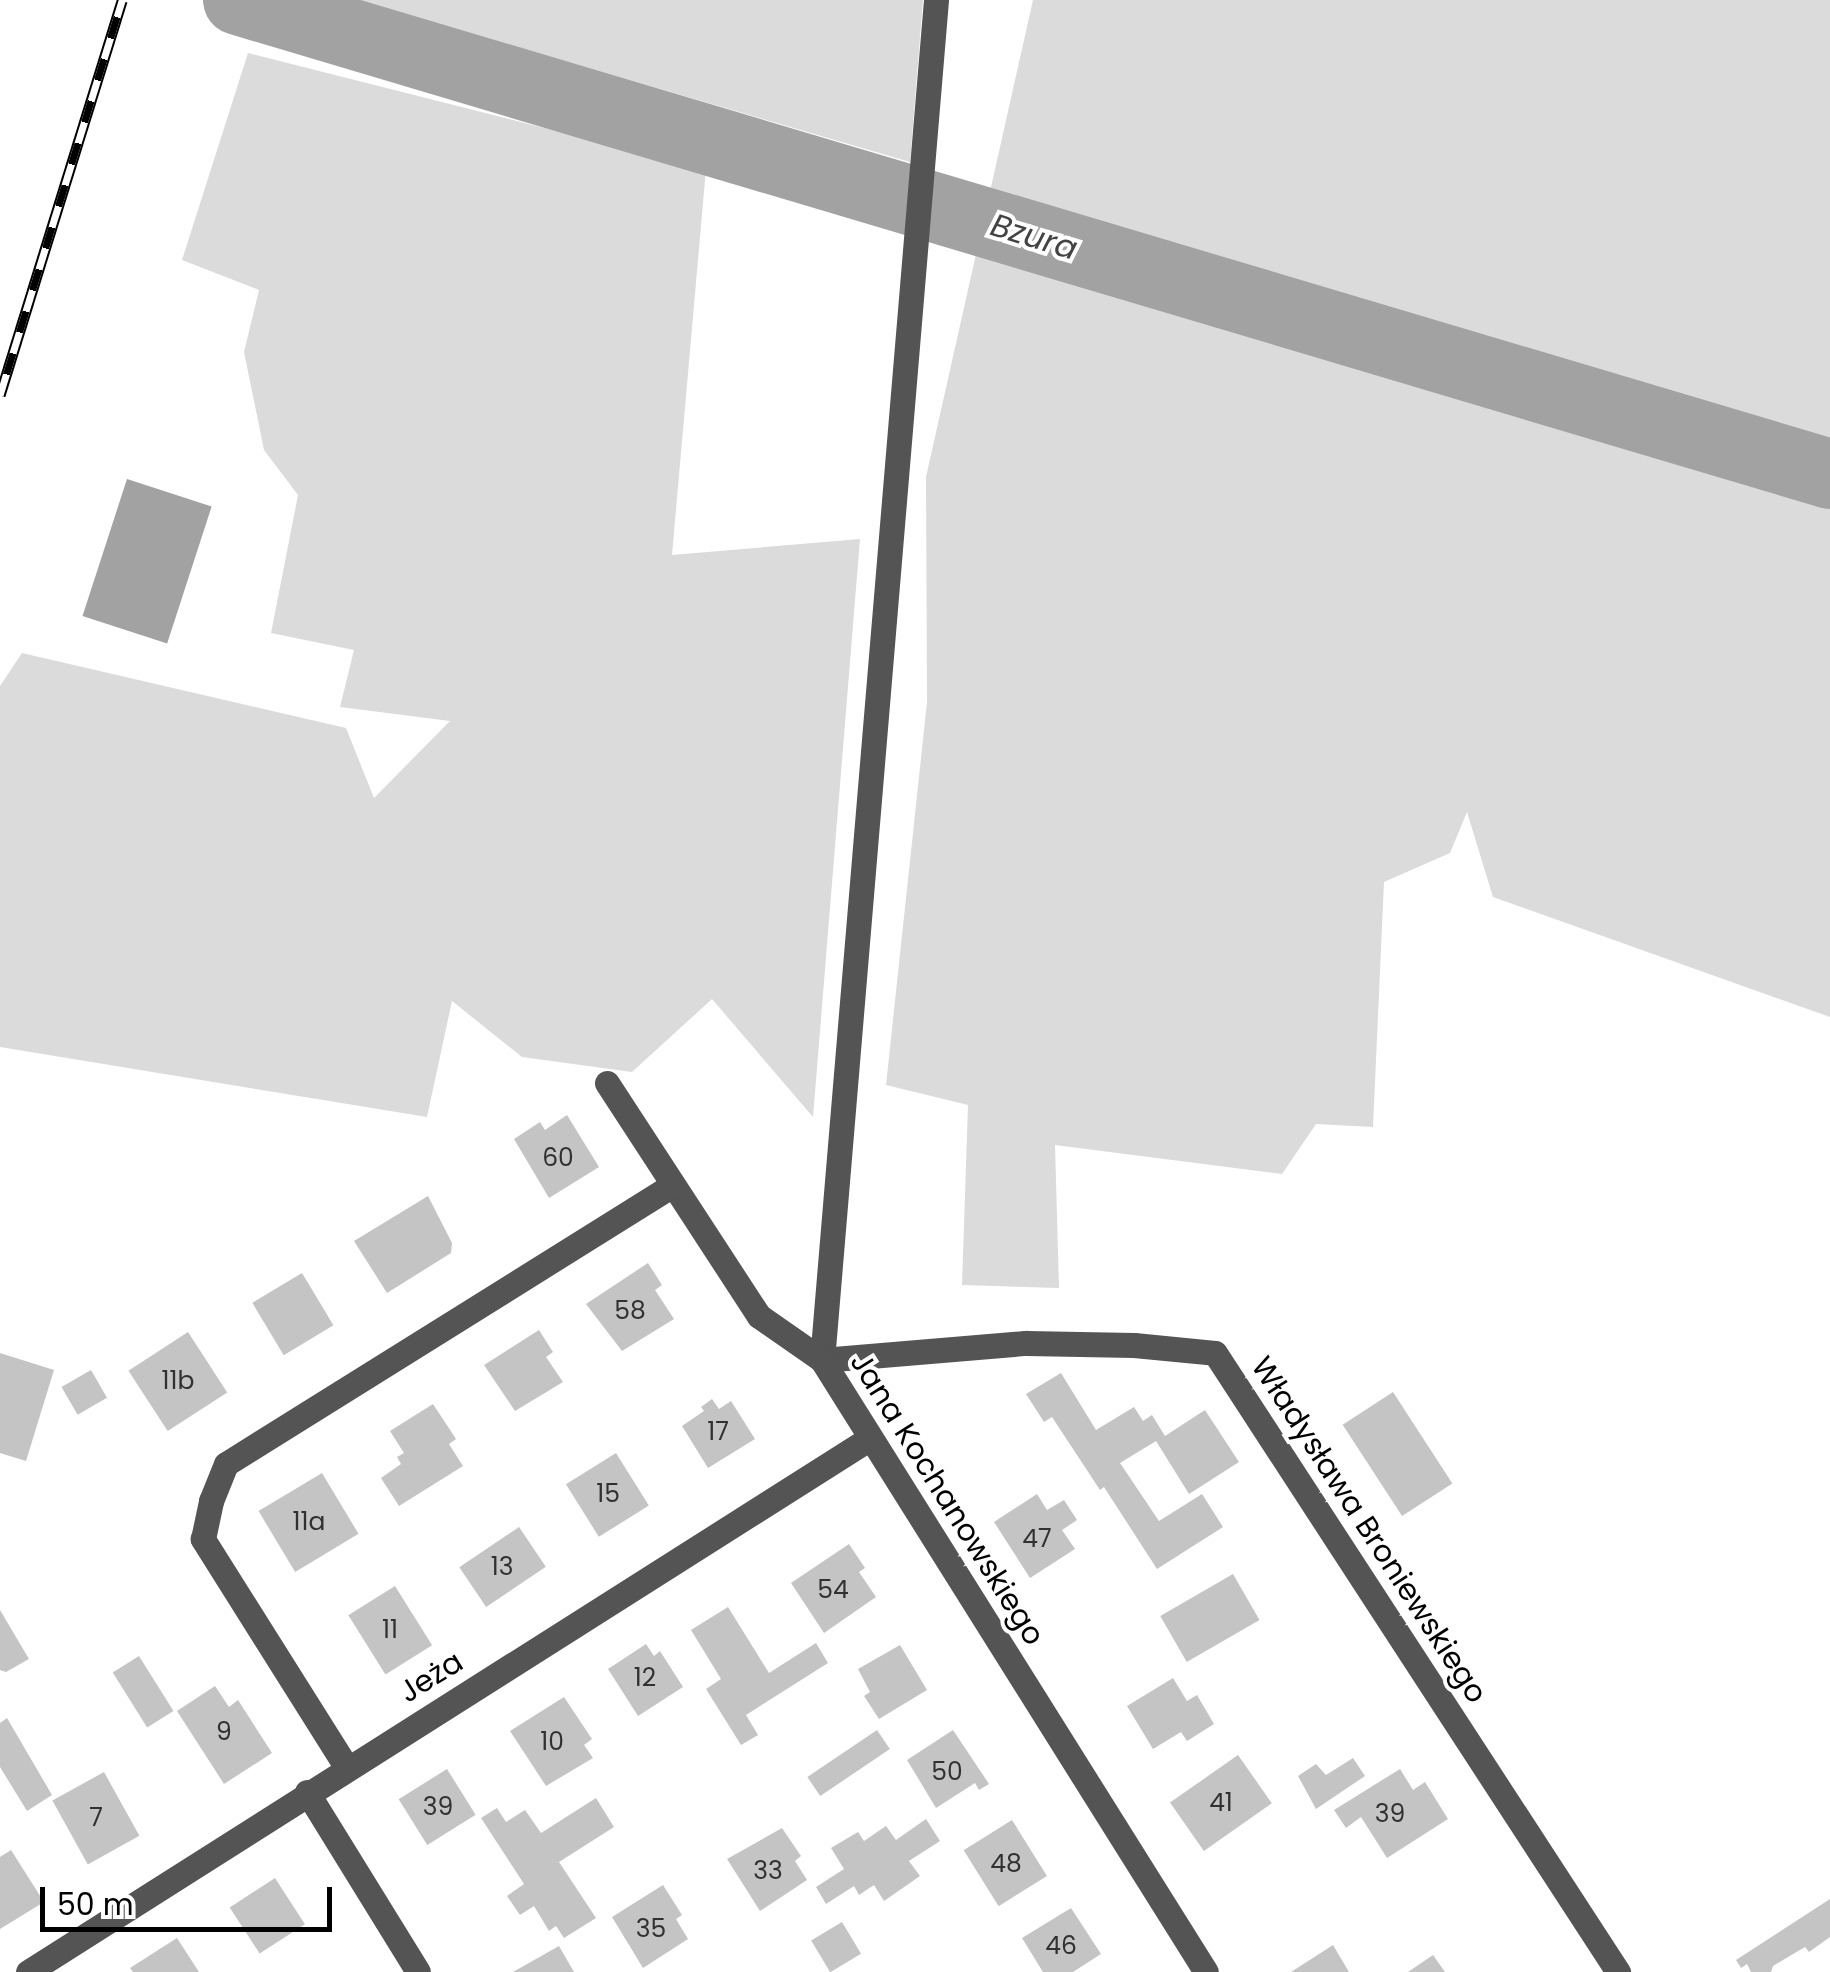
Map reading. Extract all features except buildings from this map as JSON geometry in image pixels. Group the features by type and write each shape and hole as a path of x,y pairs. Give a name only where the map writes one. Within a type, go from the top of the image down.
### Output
{"street":[{"path":"822,1360 936,0"},
{"name":"Jana Kochanowskiego","path":"607,1084 758,1316 822,1360 1206,1972"},
{"path":"347,1768 204,1539 211,1501 226,1464 671,1186"},
{"name":"Władysława Broniewskiego","path":"822,1360 1026,1343 1134,1345 1215,1353 1618,1972"},
{"name":"Jeża","path":"28,1972 870,1438"},
{"path":"307,1792 418,1972"}],"shaded area":[{"path":"357,0 923,0 910,162"},
{"path":"1033,0 1830,0 1830,1017 1493,897 1467,812 1450,853 1384,882 1373,1127 1316,1124 1282,1174 1055,1145 1059,1288 962,1285 968,1105 886,1085 927,702 926,477"},
{"path":"248,53 706,169 672,555 860,539 813,1117 712,999 632,1072 522,1057 452,1001 427,1117 0,1047 0,686 22,653 346,728 374,798 450,721 340,707 354,650 271,633 298,495 264,450 244,352 259,290 182,260"},
{"path":"127,479 212,507 167,643 83,616"}],"waterway":[{"name":"Bzura","path":"238,0 1830,474"}],"railway":[{"path":"0,395 122,0"}]}
